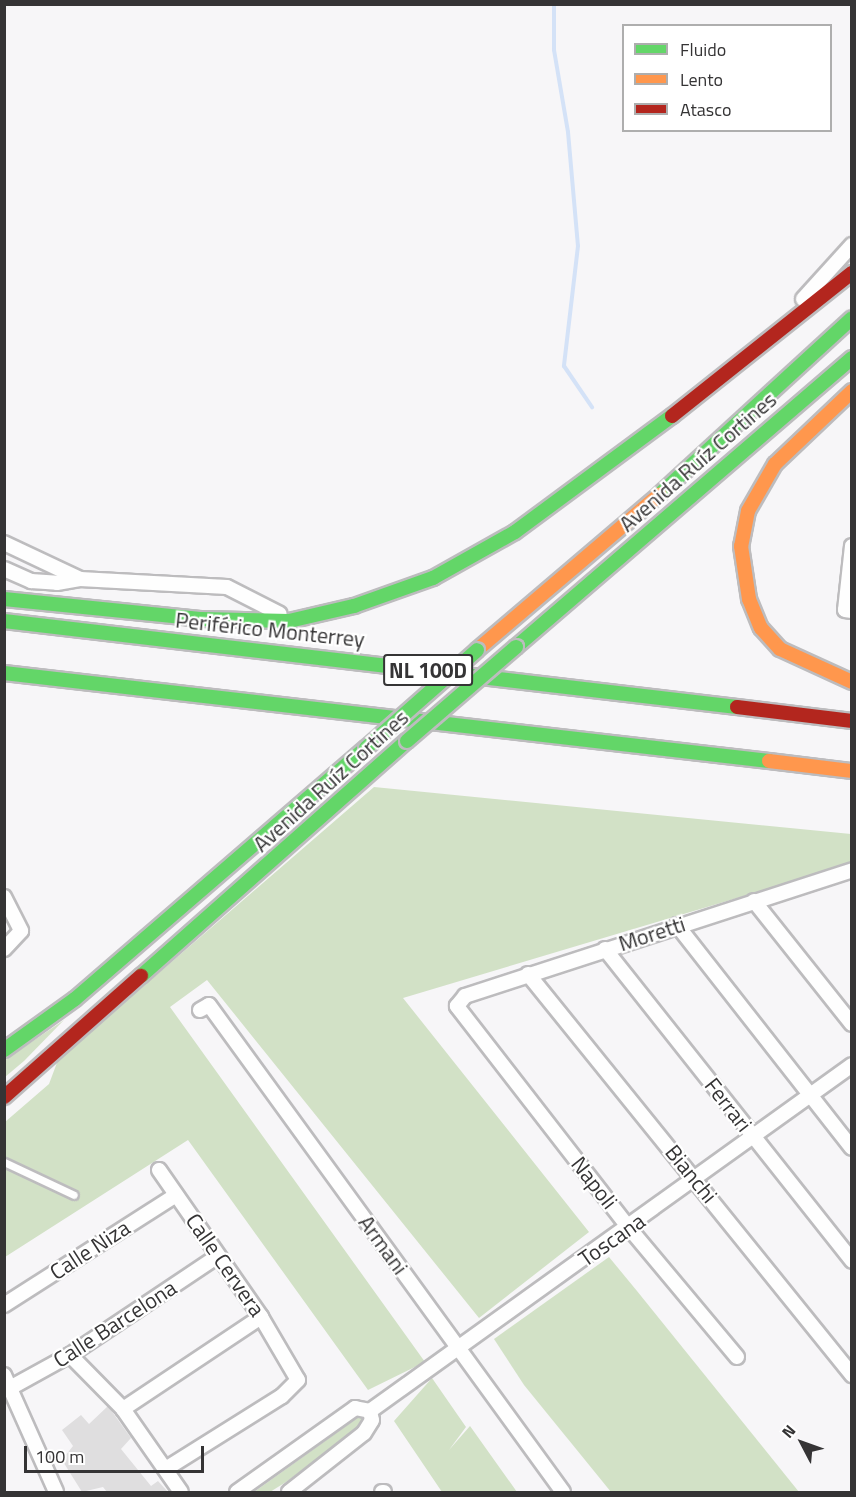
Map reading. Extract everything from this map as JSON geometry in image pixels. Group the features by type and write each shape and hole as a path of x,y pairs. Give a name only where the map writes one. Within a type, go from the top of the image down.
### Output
{"main road":[{"path":"4,599 201,619 289,621 354,606 433,578 515,532 672,416 773,332 852,273"},
{"name":"Avenida Ruíz Cortines","path":"4,1050 75,999 477,650 720,443 852,318"},
{"name":"Avenida Ruíz Cortines","path":"4,1097 407,741 852,358"},
{"path":"852,391 776,464 760,485 748,511 741,546 749,599 761,628 780,649 813,668 852,682"},
{"name":"Periférico Monterrey","path":"4,621 852,721"},
{"name":"NL 100D","path":"4,673 852,771"}],"street":[{"path":"773,332 852,245"},
{"path":"5,569 31,581 80,579 227,587 281,615 371,598 464,559 672,416"},
{"path":"4,543 80,579"},
{"path":"852,546 845,610 852,611"},
{"name":"Moretti","path":"457,1006 465,996 528,974 852,870"},
{"path":"4,897 15,912 21,931 4,949"},
{"path":"754,901 852,1024"},
{"path":"677,925 809,1097 852,1148"},
{"name":"Ferrari","path":"605,949 852,1261"},
{"name":"Bianchi","path":"528,974 852,1375"},
{"name":"Armani","path":"200,1010 209,1005 563,1492"},
{"name":"Napoli","path":"457,1006 629,1228 737,1357"},
{"name":"Toscana","path":"370,1411 629,1228 852,1065"},
{"name":"Calle Cervera","path":"159,1170 298,1373 294,1387 167,1468"},
{"name":"Calle Niza","path":"4,1305 176,1195"},
{"name":"Calle Barcelona","path":"10,1388 70,1355 218,1256"},
{"path":"123,1409 261,1317"},
{"path":"70,1355 123,1409 167,1468 181,1492"},
{"path":"4,1375 56,1492"},
{"path":"237,1492 355,1408 370,1411 372,1420 364,1433 289,1492"}],"lane":[{"path":"4,1162 74,1196"}],"green space":[{"path":"374,787 851,834 851,864 403,998 589,1232 479,1318 207,980 170,1007 425,1362 368,1390 188,1140 5,1257 5,1122 49,1084 58,1060"},
{"path":"64,1020 24,1061 5,1077 5,1060"},
{"path":"609,1257 799,1492 611,1492 524,1385 494,1339"},
{"path":"432,1378 466,1427 449,1450 470,1426 517,1492 442,1492 394,1421"},
{"path":"360,1416 364,1420 351,1434 286,1482 270,1492 254,1492"}],"building":[{"path":"108,1406 131,1438 121,1449 151,1486 158,1481 168,1492 107,1492 103,1487 82,1492 62,1460 73,1446 62,1430 81,1415 89,1424"}],"waterway":[{"path":"554,4 554,50 568,132 578,246 564,366 592,407"}],"traffic: fast":[{"path":"660,494 852,318"},
{"path":"516,647 852,358"},
{"path":"4,599 200,619 289,621 354,606 433,578 515,532 672,416"},
{"path":"4,621 737,707"},
{"path":"407,741 516,647"},
{"path":"366,748 477,650"},
{"path":"4,673 769,761"},
{"path":"141,976 407,741"},
{"path":"4,1050 75,999 366,748"}],"traffic: slow":[{"path":"852,391 775,464 748,511 741,546 749,599 761,628 780,649 852,682"},
{"path":"477,650 660,494"},
{"path":"769,761 852,771"}],"traffic: jam":[{"path":"672,416 852,273"},
{"path":"737,707 852,721"},
{"path":"4,1097 141,976"}]}
